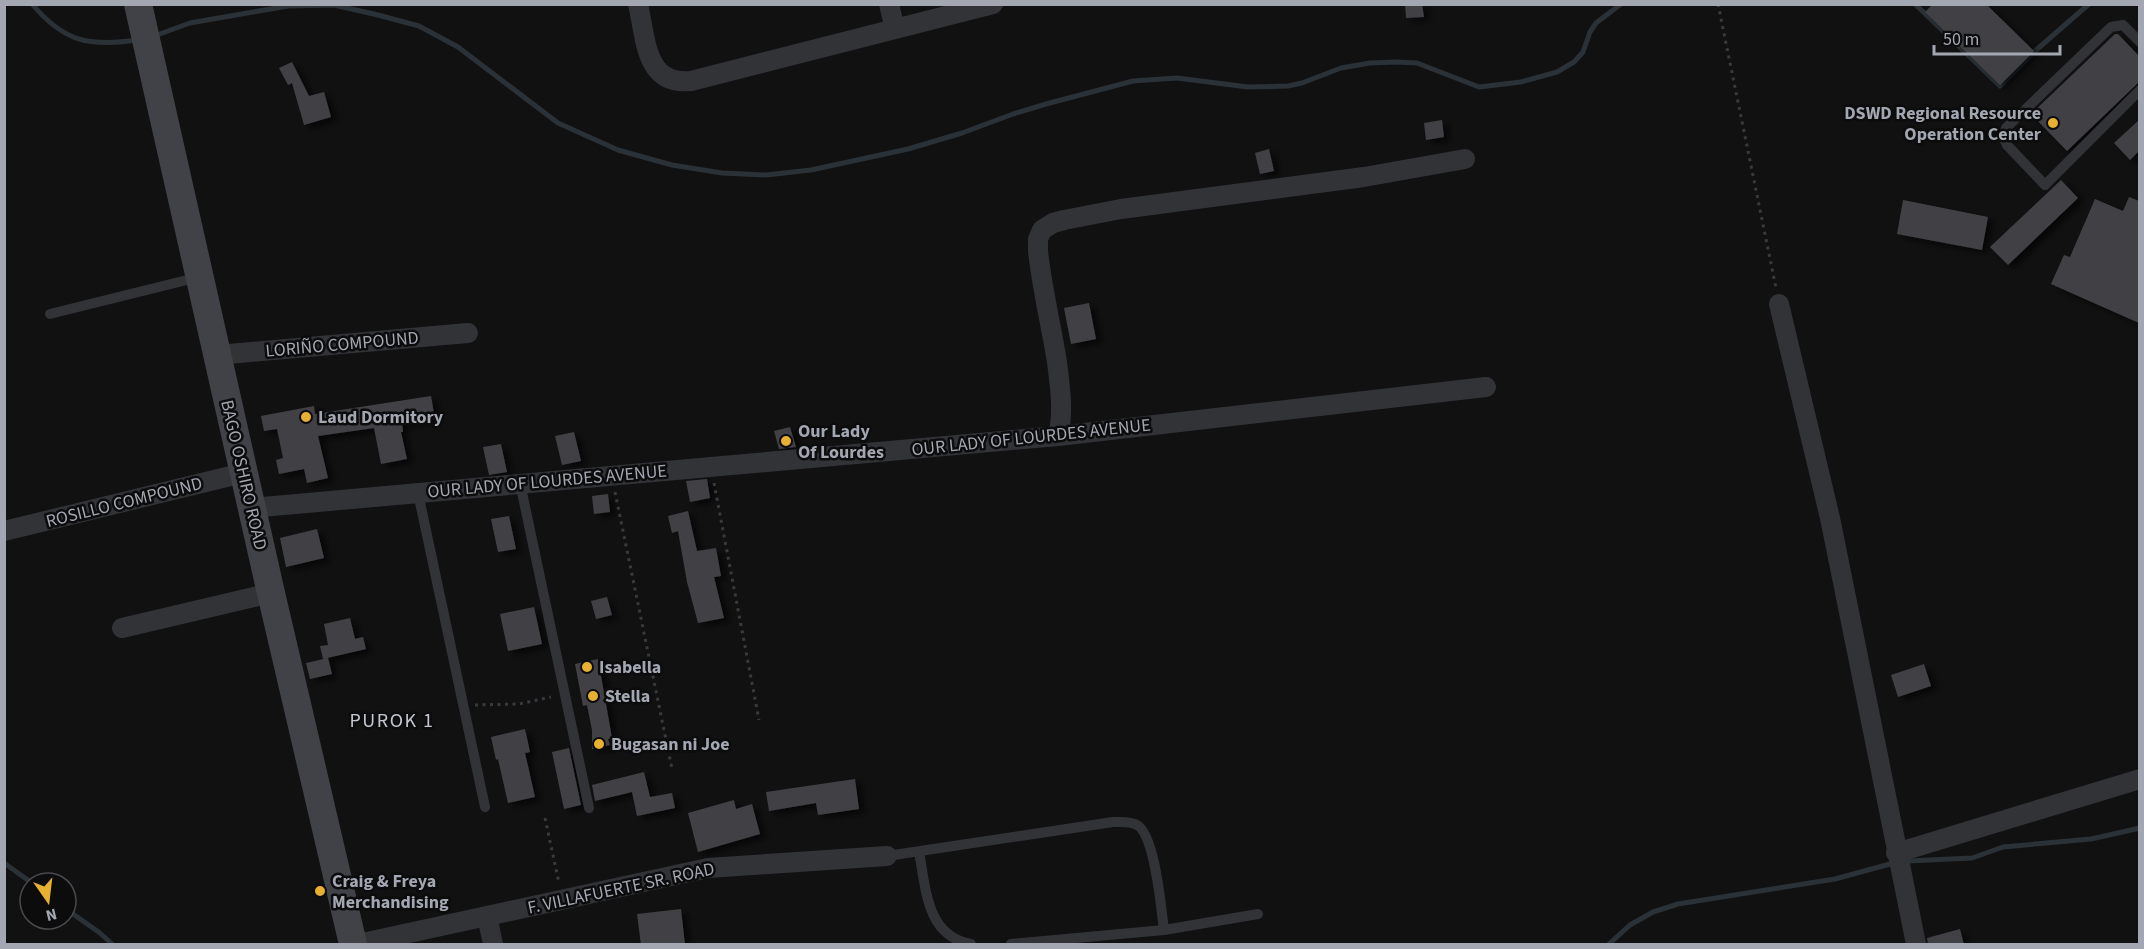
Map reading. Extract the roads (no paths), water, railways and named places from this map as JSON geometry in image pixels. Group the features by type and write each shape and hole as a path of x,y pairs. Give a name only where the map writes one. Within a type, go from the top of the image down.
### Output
{"street":[{"name":"BAGO OSHIRO ROAD","path":"138,4 243,473 353,945"},
{"path":"638,4 654,66 661,75 679,82 691,81 993,4"},
{"path":"889,4 895,29"},
{"path":"1058,436 1062,422 1062,408 1060,383 1038,251 1038,239 1042,230 1064,220 1121,209 1364,177 1465,159"},
{"path":"1779,303 1830,518 1916,945"},
{"name":"LORIÑO COMPOUND","path":"217,355 468,333"},
{"name":"OUR LADY OF LOURDES AVENUE","path":"251,508 1058,436 1486,387"},
{"name":"ROSILLO COMPOUND","path":"4,531 243,473"},
{"path":"122,628 271,593"},
{"path":"1896,853 2139,779"},
{"name":"F. VILLAFUERTE SR. ROAD","path":"358,945 708,868 887,856"},
{"path":"487,916 493,945"}],"lane":[{"path":"2139,42 2123,25 2118,24 2112,27 2006,128 2003,137 2007,145 2045,185 2139,90"},
{"path":"50,314 199,276"},
{"path":"520,483 589,808"},
{"path":"418,493 485,807"},
{"path":"887,856 1113,822 1128,822 1137,825 1145,832 1151,848 1164,930"},
{"path":"919,852 930,907 935,920 951,938 970,945"},
{"path":"1011,945 1164,930 1258,914"}],"waterway":[{"path":"32,4 55,27 78,39 105,43 137,40"},
{"path":"157,35 190,23 288,6 334,5 378,15 419,26 458,47 558,123 618,150 672,165 722,173 766,175 811,170 908,149 1046,104 1133,81 1177,78 1248,87 1288,86 1341,68 1370,63 1396,62 1417,63 1479,87 1521,82 1557,72 1574,62 1583,52 1596,23 1621,4"},
{"path":"1915,4 2000,86 2035,51 2089,4"},
{"path":"1908,861 1972,858 2003,847 2091,839 2140,828"},
{"path":"4,863 18,873"},
{"path":"1609,944 1630,925 1653,912 1678,904 1835,879 1890,864"},
{"path":"78,917 112,944"}],"place":[{"name":"DSWD Regional Resource Operation Center","path":"2053,123"},
{"name":"Laud Dormitory","path":"306,417"},
{"name":"Our Lady Of Lourdes","path":"786,441"},
{"name":"Isabella","path":"587,667"},
{"name":"Stella","path":"593,696"},
{"name":"Bugasan ni Joe","path":"599,744"},
{"name":"Craig & Freya Merchandising","path":"320,891"}],"district":[{"name":"PUROK 1","path":"392,720"}]}
